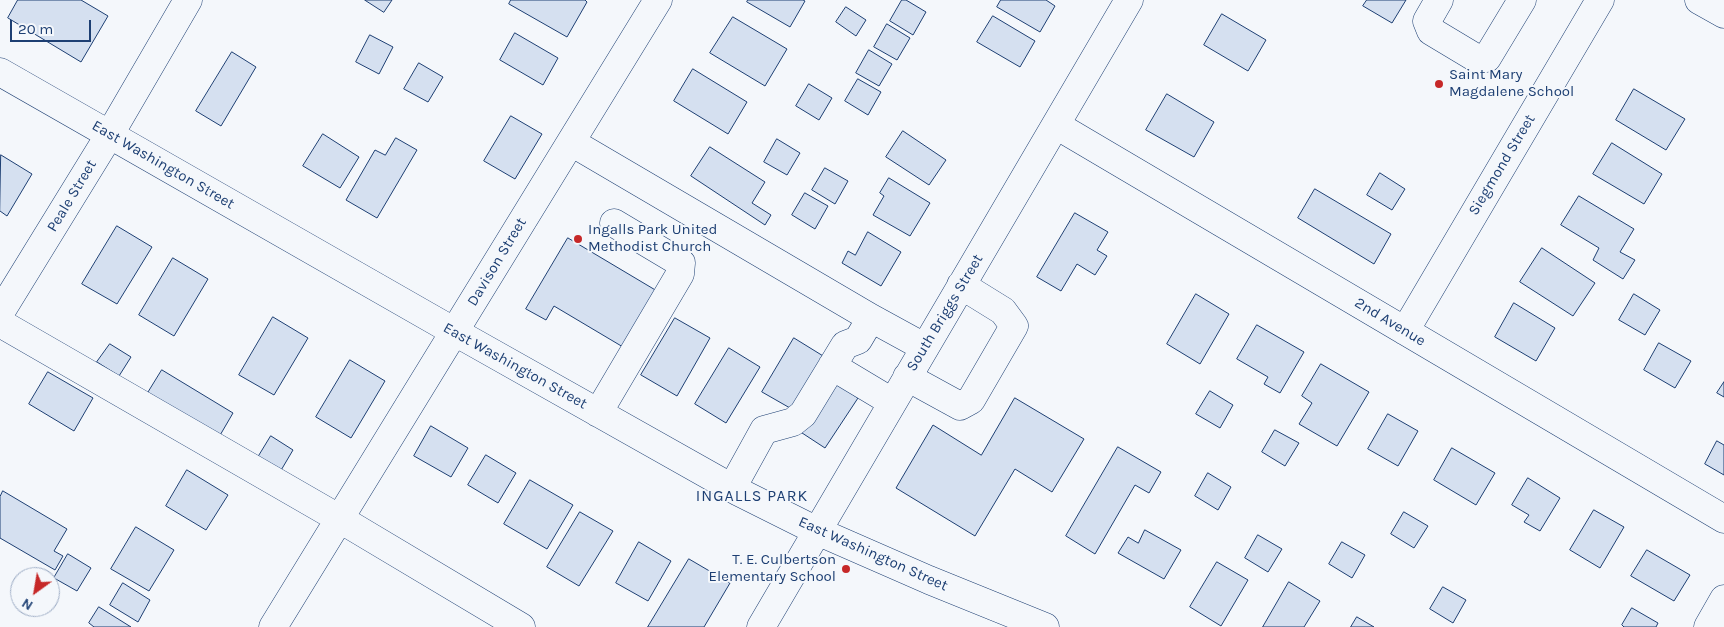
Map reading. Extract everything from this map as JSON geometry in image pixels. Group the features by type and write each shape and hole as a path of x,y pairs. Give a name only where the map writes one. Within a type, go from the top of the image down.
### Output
{"street":[{"name":"Peale Street","path":"0,313 110,134 188,0"},
{"name":"Davison Street","path":"274,627 658,0"},
{"name":"South Briggs Street","path":"761,627 1129,0"},
{"path":"1439,0 1427,21 1431,30 1476,58 1487,58 1522,0"},
{"name":"Siegmond Street","path":"1405,330 1600,0"},
{"path":"1699,0 1724,14"},
{"name":"East Washington Street","path":"0,72 454,332 732,488 817,531 929,580 1045,627"},
{"name":"2nd Avenue","path":"1056,125 1724,518"},
{"path":"571,142 870,318 924,347"},
{"path":"598,413 680,274 681,263 614,223"},
{"path":"907,377 960,406 971,400 1014,326 1003,311 961,285"},
{"path":"732,488 764,430 793,422 803,414 845,345 858,340 870,318"},
{"path":"0,323 340,519 521,627"},
{"path":"832,366 892,402"},
{"path":"1708,627 1724,599"}],"building":[{"path":"18,0 81,0 108,16 81,62 8,18"},
{"path":"365,0 392,0 384,12"},
{"path":"511,0 585,0 587,2 567,37 509,4"},
{"path":"748,0 805,1 790,27 747,2"},
{"path":"902,0 906,0 926,12 913,35 890,21"},
{"path":"1001,0 1046,0 1055,6 1040,32 997,7"},
{"path":"1367,0 1406,0 1392,23 1363,6"},
{"path":"846,7 866,20 856,36 836,22"},
{"path":"1222,14 1266,40 1248,71 1204,45"},
{"path":"993,16 1035,41 1020,67 977,42"},
{"path":"733,17 787,49 765,86 710,53"},
{"path":"887,24 910,38 897,60 874,47"},
{"path":"515,33 558,58 543,85 500,60"},
{"path":"370,35 393,47 379,74 356,62"},
{"path":"869,50 892,64 879,86 856,73"},
{"path":"232,52 256,67 221,126 196,111"},
{"path":"419,63 443,77 428,102 404,89"},
{"path":"693,69 747,102 728,134 674,101"},
{"path":"858,79 881,92 868,115 845,101"},
{"path":"809,84 832,98 819,120 796,106"},
{"path":"1634,89 1685,119 1666,150 1616,120"},
{"path":"1167,94 1214,122 1194,157 1146,130"},
{"path":"511,116 542,134 515,179 484,161"},
{"path":"903,131 946,160 929,185 886,157"},
{"path":"323,134 359,157 340,188 303,166"},
{"path":"396,138 417,150 377,218 346,200 375,150 385,155"},
{"path":"777,139 800,153 787,175 764,162"},
{"path":"1612,143 1662,174 1644,204 1593,174"},
{"path":"710,147 765,182 752,203 771,215 765,225 691,176"},
{"path":"1,155 32,174 7,216 0,211"},
{"path":"825,168 848,181 835,204 812,190"},
{"path":"1380,173 1405,189 1392,210 1367,195"},
{"path":"889,178 930,203 910,236 873,215 884,196 880,193"},
{"path":"1315,189 1391,234 1374,264 1298,218"},
{"path":"805,193 828,206 815,229 792,215"},
{"path":"1579,196 1634,229 1620,252 1635,260 1623,279 1593,260 1599,248 1561,225"},
{"path":"1075,213 1108,232 1097,250 1107,256 1095,275 1077,264 1061,291 1037,277"},
{"path":"117,226 152,247 117,304 82,284"},
{"path":"868,232 901,252 881,286 842,263 848,251 855,255"},
{"path":"568,238 657,291 623,347 554,306 546,320 526,309"},
{"path":"1542,248 1595,283 1573,316 1520,282"},
{"path":"173,258 208,279 174,336 139,315"},
{"path":"1196,294 1229,314 1200,364 1167,344"},
{"path":"1634,294 1660,310 1645,335 1619,320"},
{"path":"1514,303 1555,328 1536,361 1495,337"},
{"path":"273,317 308,338 274,395 239,375"},
{"path":"675,318 710,338 677,396 641,375"},
{"path":"1257,325 1304,352 1280,393 1264,384 1268,377 1237,359"},
{"path":"794,338 828,359 797,412 762,392"},
{"path":"1659,343 1691,361 1675,388 1644,370"},
{"path":"110,344 131,357 119,376 97,362"},
{"path":"729,348 760,367 726,423 695,404"},
{"path":"350,360 385,381 351,438 316,417"},
{"path":"1321,364 1369,392 1337,446 1299,424 1312,403 1302,396"},
{"path":"162,370 233,413 219,437 146,396"},
{"path":"48,372 93,398 74,431 29,404"},
{"path":"830,379 858,398 825,448 796,429"},
{"path":"1724,382 1724,397 1717,393"},
{"path":"1210,391 1233,405 1220,428 1196,414"},
{"path":"1015,398 1084,439 1052,492 1015,469 975,536 896,488 933,425 981,455"},
{"path":"1388,414 1418,431 1398,466 1368,449"},
{"path":"431,426 468,448 451,477 414,456"},
{"path":"1275,430 1299,443 1285,466 1262,452"},
{"path":"271,436 293,450 280,472 257,459"},
{"path":"1717,441 1724,445 1724,475 1705,464"},
{"path":"1118,447 1161,472 1149,493 1135,485 1095,554 1066,536"},
{"path":"1452,448 1495,473 1476,505 1434,480"},
{"path":"486,455 516,473 498,503 468,485"},
{"path":"187,470 228,495 206,530 166,506"},
{"path":"1208,473 1231,487 1218,510 1195,496"},
{"path":"1528,478 1560,498 1540,531 1524,522 1529,515 1512,505"},
{"path":"530,480 573,505 547,549 504,524"},
{"path":"3,491 67,529 54,551 63,556 57,567 50,567 0,538 0,497"},
{"path":"1594,510 1624,527 1600,568 1570,550"},
{"path":"580,512 613,531 579,586 547,567"},
{"path":"1404,512 1428,526 1414,548 1391,534"},
{"path":"136,527 174,550 149,591 111,569"},
{"path":"1145,530 1181,550 1164,579 1118,553 1128,537 1138,543"},
{"path":"1258,535 1282,549 1268,572 1245,558"},
{"path":"639,542 671,561 648,601 616,583"},
{"path":"1342,542 1365,555 1352,578 1329,564"},
{"path":"1647,550 1690,575 1674,601 1631,576"},
{"path":"68,554 91,568 77,591 60,581 60,568"},
{"path":"689,559 730,583 704,627 648,627"},
{"path":"1217,562 1248,580 1221,626 1190,607"},
{"path":"1289,582 1320,601 1304,627 1263,627"},
{"path":"123,583 150,600 138,622 110,605"},
{"path":"1443,587 1466,600 1453,623 1430,609"},
{"path":"99,607 131,627 94,627 89,623"},
{"path":"1632,608 1658,623 1656,627 1624,627 1622,625"},
{"path":"1357,617 1374,627 1351,627"}],"place":[{"name":"Saint Mary Magdalene School","path":"1439,84"},
{"name":"Ingalls Park United Methodist Church","path":"578,239"},
{"name":"T. E. Culbertson Elementary School","path":"846,569"}],"district":[{"name":"INGALLS PARK","path":"752,496"}]}
